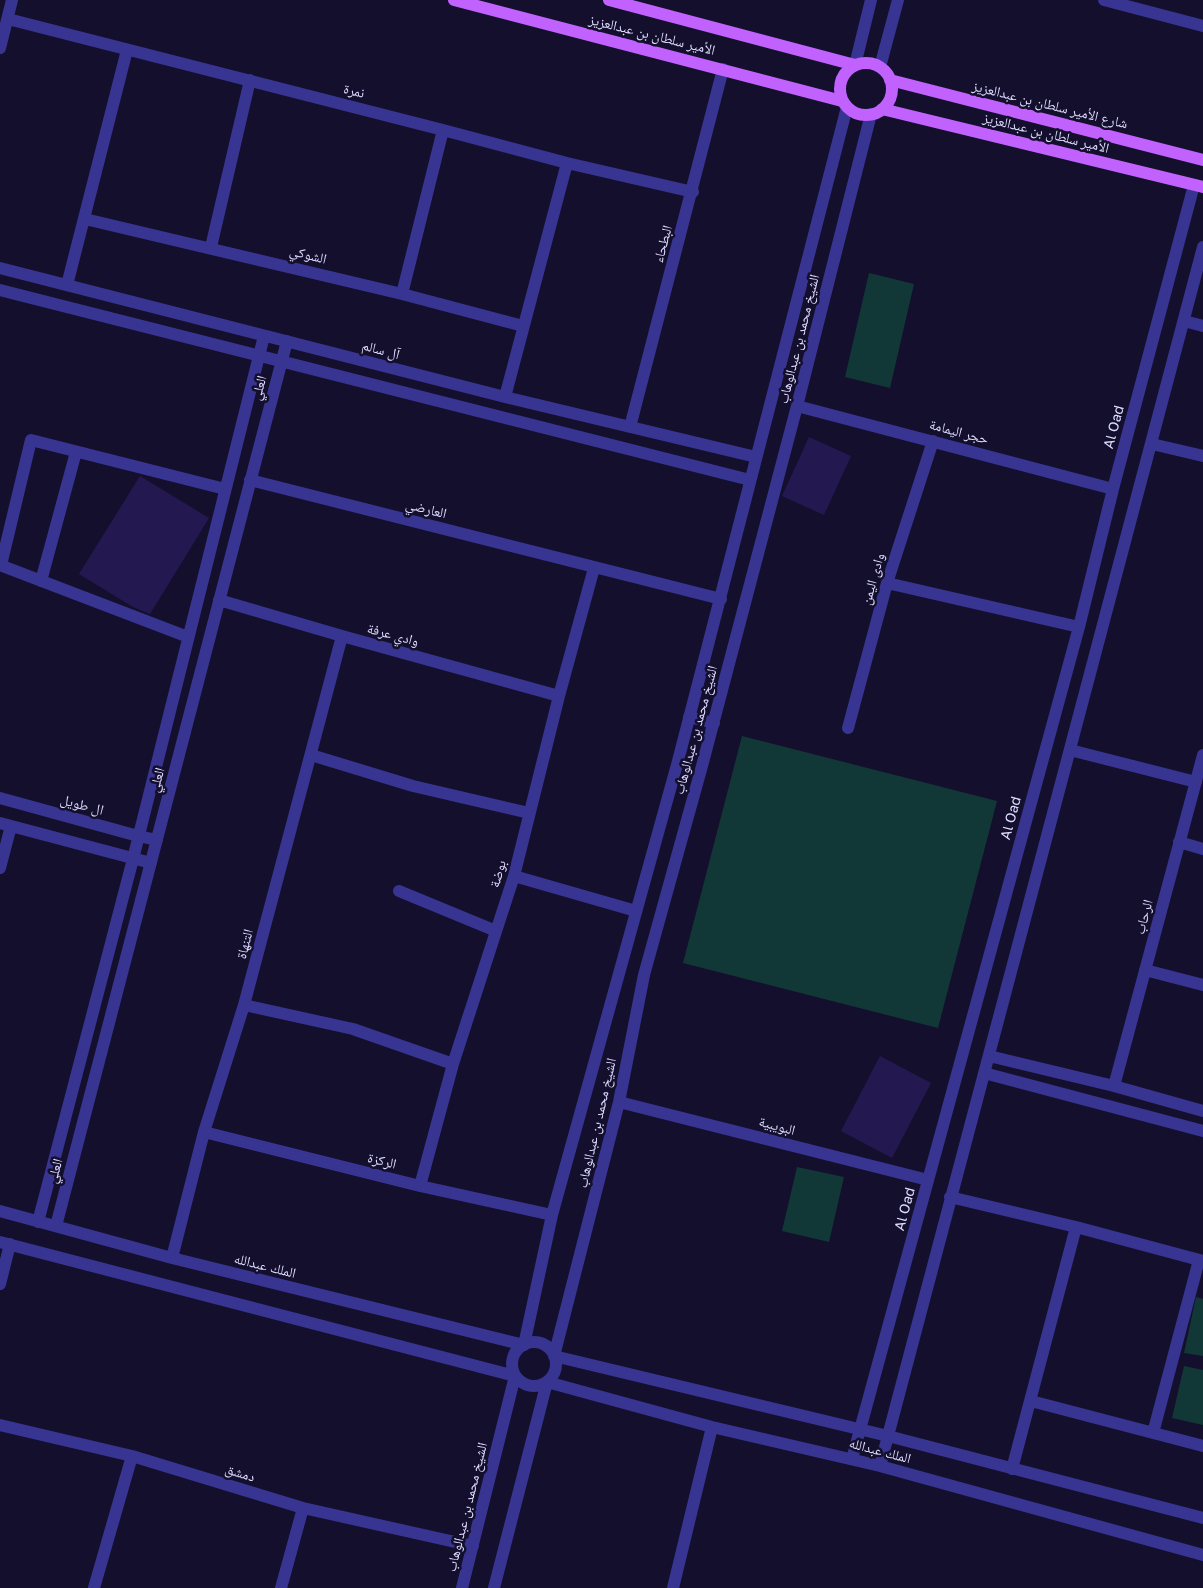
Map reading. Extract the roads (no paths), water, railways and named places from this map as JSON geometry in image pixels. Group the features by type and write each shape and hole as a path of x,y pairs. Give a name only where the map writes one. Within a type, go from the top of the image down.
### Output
{"main road":[{"name":"الأمير سلطان بن عبدالعزيز","path":"454,0 724,68 845,104"},
{"path":"609,0 855,65 863,63 880,67 890,80 891,96 877,111 862,114 854,112 845,104 840,93 843,77 855,65"},
{"name":"شارع الأمير سلطان بن عبدالعزيز","path":"890,80 1203,160"},
{"name":"الأمير سلطان بن عبدالعزيز","path":"877,111 1199,186"}],"street":[{"path":"0,48 12,0"},
{"path":"855,65 871,0"},
{"path":"880,67 898,0"},
{"path":"1104,0 1203,26"},
{"name":"نمرة","path":"8,19 567,163 692,192"},
{"path":"67,285 127,50"},
{"name":"البطحاء","path":"630,427 724,68"},
{"path":"211,247 250,80"},
{"name":"الشيخ محمد بن عبدالوهاب","path":"524,1345 552,1215 721,599 845,104"},
{"name":"الشيخ محمد بن عبدالوهاب","path":"554,1356 619,1102 644,975 714,723 877,111"},
{"path":"402,294 443,130"},
{"path":"505,398 567,163"},
{"name":"Al Oad","path":"852,1459 1079,627 1113,488 1199,186"},
{"name":"الشوكي","path":"85,219 211,247 523,326"},
{"path":"880,1466 1203,247"},
{"name":"آل سالم","path":"0,268 264,336 287,340 505,398 756,457"},
{"path":"0,290 750,480"},
{"path":"1184,321 1203,326"},
{"name":"العلي","path":"38,1222 264,336"},
{"name":"العلي","path":"56,1226 287,340"},
{"name":"حجر اليمامة","path":"798,406 1113,488"},
{"path":"188,637 0,565 31,440 226,489"},
{"name":"وادى اليمن","path":"848,728 887,583 933,441"},
{"path":"1152,444 1203,456"},
{"path":"41,581 76,452"},
{"name":"العارضي","path":"250,480 721,599"},
{"name":"بوضة","path":"420,1186 453,1064 514,876 594,568"},
{"path":"887,583 1079,627"},
{"name":"وادي عرفة","path":"219,600 560,696"},
{"name":"التنهاة","path":"172,1258 204,1132 244,1005 342,636"},
{"path":"689,717 714,723"},
{"path":"1070,750 1196,782"},
{"path":"311,755 413,786 529,813"},
{"name":"الرحاب","path":"1114,1086 1203,756"},
{"name":"ال طويل","path":"0,798 157,840"},
{"path":"0,868 6,825 151,863"},
{"path":"1179,842 1203,849"},
{"path":"514,876 636,911"},
{"path":"399,891 496,931"},
{"path":"1145,970 1203,985"},
{"path":"244,1005 353,1029 453,1064"},
{"path":"989,1056 1114,1086 1203,1111"},
{"path":"984,1073 1203,1131"},
{"name":"البويبية","path":"619,1102 928,1180"},
{"name":"الركزة","path":"204,1132 420,1186 552,1215"},
{"path":"950,1197 1076,1227 1201,1261 1153,1433"},
{"name":"الملك عبدالله","path":"0,1211 172,1258 524,1345"},
{"path":"1012,1469 1076,1227"},
{"path":"0,1284 5,1243 515,1376 526,1385 541,1385 547,1382"},
{"path":"494,1588 547,1382 555,1370 554,1356 545,1345 531,1342 524,1345 514,1355 512,1362 515,1376"},
{"name":"الملك عبدالله","path":"554,1356 888,1436 1203,1518"},
{"name":"الشيخ محمد بن عبدالوهاب","path":"462,1588 515,1376"},
{"name":"الملك عبدالله","path":"547,1382 712,1427 880,1466 1203,1555"},
{"path":"1031,1401 1203,1446"},
{"name":"دمشق","path":"0,1424 132,1456 304,1508 472,1546"},
{"path":"673,1588 712,1427"},
{"path":"94,1588 132,1456"},
{"path":"282,1588 304,1508"}]}
